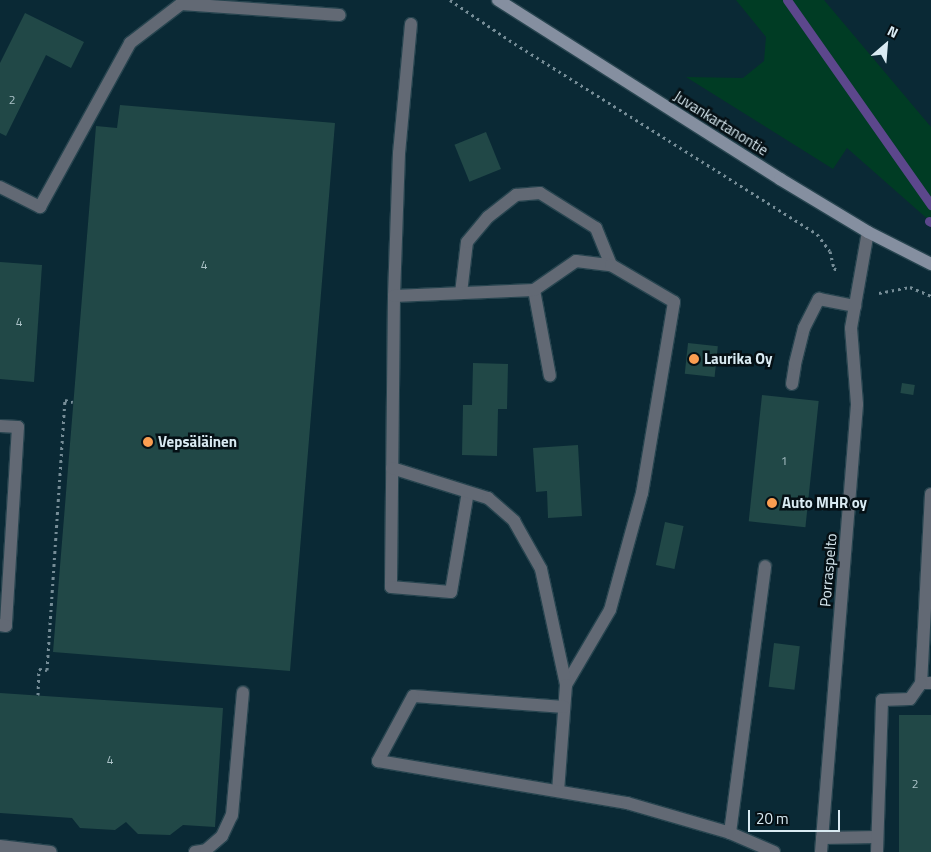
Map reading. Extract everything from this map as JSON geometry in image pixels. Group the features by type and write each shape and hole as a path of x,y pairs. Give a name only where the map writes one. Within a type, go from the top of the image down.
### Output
{"main road":[{"name":"Juvankartanontie","path":"498,0 780,179 868,232 931,264"}],"street":[{"path":"0,187 40,207 130,43 181,4 340,15"},
{"path":"411,24 399,153 394,296 391,587 451,592 468,492"},
{"path":"461,293 467,242 488,217 516,195 540,193 596,228 611,265"},
{"name":"Porraspelto","path":"821,852 857,404 851,328 868,232"},
{"path":"394,296 534,290 576,261 611,265 674,302 642,493 610,610 566,685"},
{"path":"534,290 550,376"},
{"path":"792,384 794,364 804,328 819,299 855,306"},
{"path":"0,426 18,427 6,626 0,625"},
{"path":"392,468 488,498 514,522 541,569 566,685 558,791"},
{"path":"877,852 882,700 910,698 926,683 931,494"},
{"path":"730,832 766,566"},
{"path":"196,852 206,850 222,836 232,815 243,692"},
{"path":"564,707 413,696 378,762 627,802 730,832 774,852"},
{"path":"822,838 877,837"},
{"path":"0,846 51,852"}],"path":[{"path":"450,0 509,40 817,234 830,251 834,268 858,283 881,294 910,287 931,296"},
{"path":"38,696 39,669 47,670 66,400 74,402"}],"green space":[{"path":"736,0 824,0 931,127 931,222 847,148 833,169 686,77 743,78 764,61 766,37"}],"building":[{"path":"25,13 84,42 71,68 46,55 6,136 0,133 0,63"},
{"path":"120,105 335,123 290,671 53,652 96,126 117,128"},
{"path":"486,132 501,169 469,182 454,145"},
{"path":"0,262 42,265 34,382 0,379"},
{"path":"688,343 718,346 715,377 685,374"},
{"path":"473,363 508,364 507,409 498,409 497,456 462,455 463,405 472,405"},
{"path":"902,383 915,385 913,395 900,393"},
{"path":"762,395 819,401 805,527 749,521"},
{"path":"578,445 582,516 548,518 547,491 536,492 533,448"},
{"path":"665,522 684,526 674,569 656,565"},
{"path":"774,643 800,646 794,690 769,687"},
{"path":"0,693 223,708 215,827 183,825 170,835 138,834 126,822 115,830 80,828 72,818 0,813"},
{"path":"899,715 931,715 931,852 899,852"}],"waterway":[{"path":"787,0 931,205"}],"place":[{"name":"Laurika Oy","path":"694,359"},
{"name":"Vepsäläinen","path":"148,442"},
{"name":"Auto MHR oy","path":"772,503"}]}
